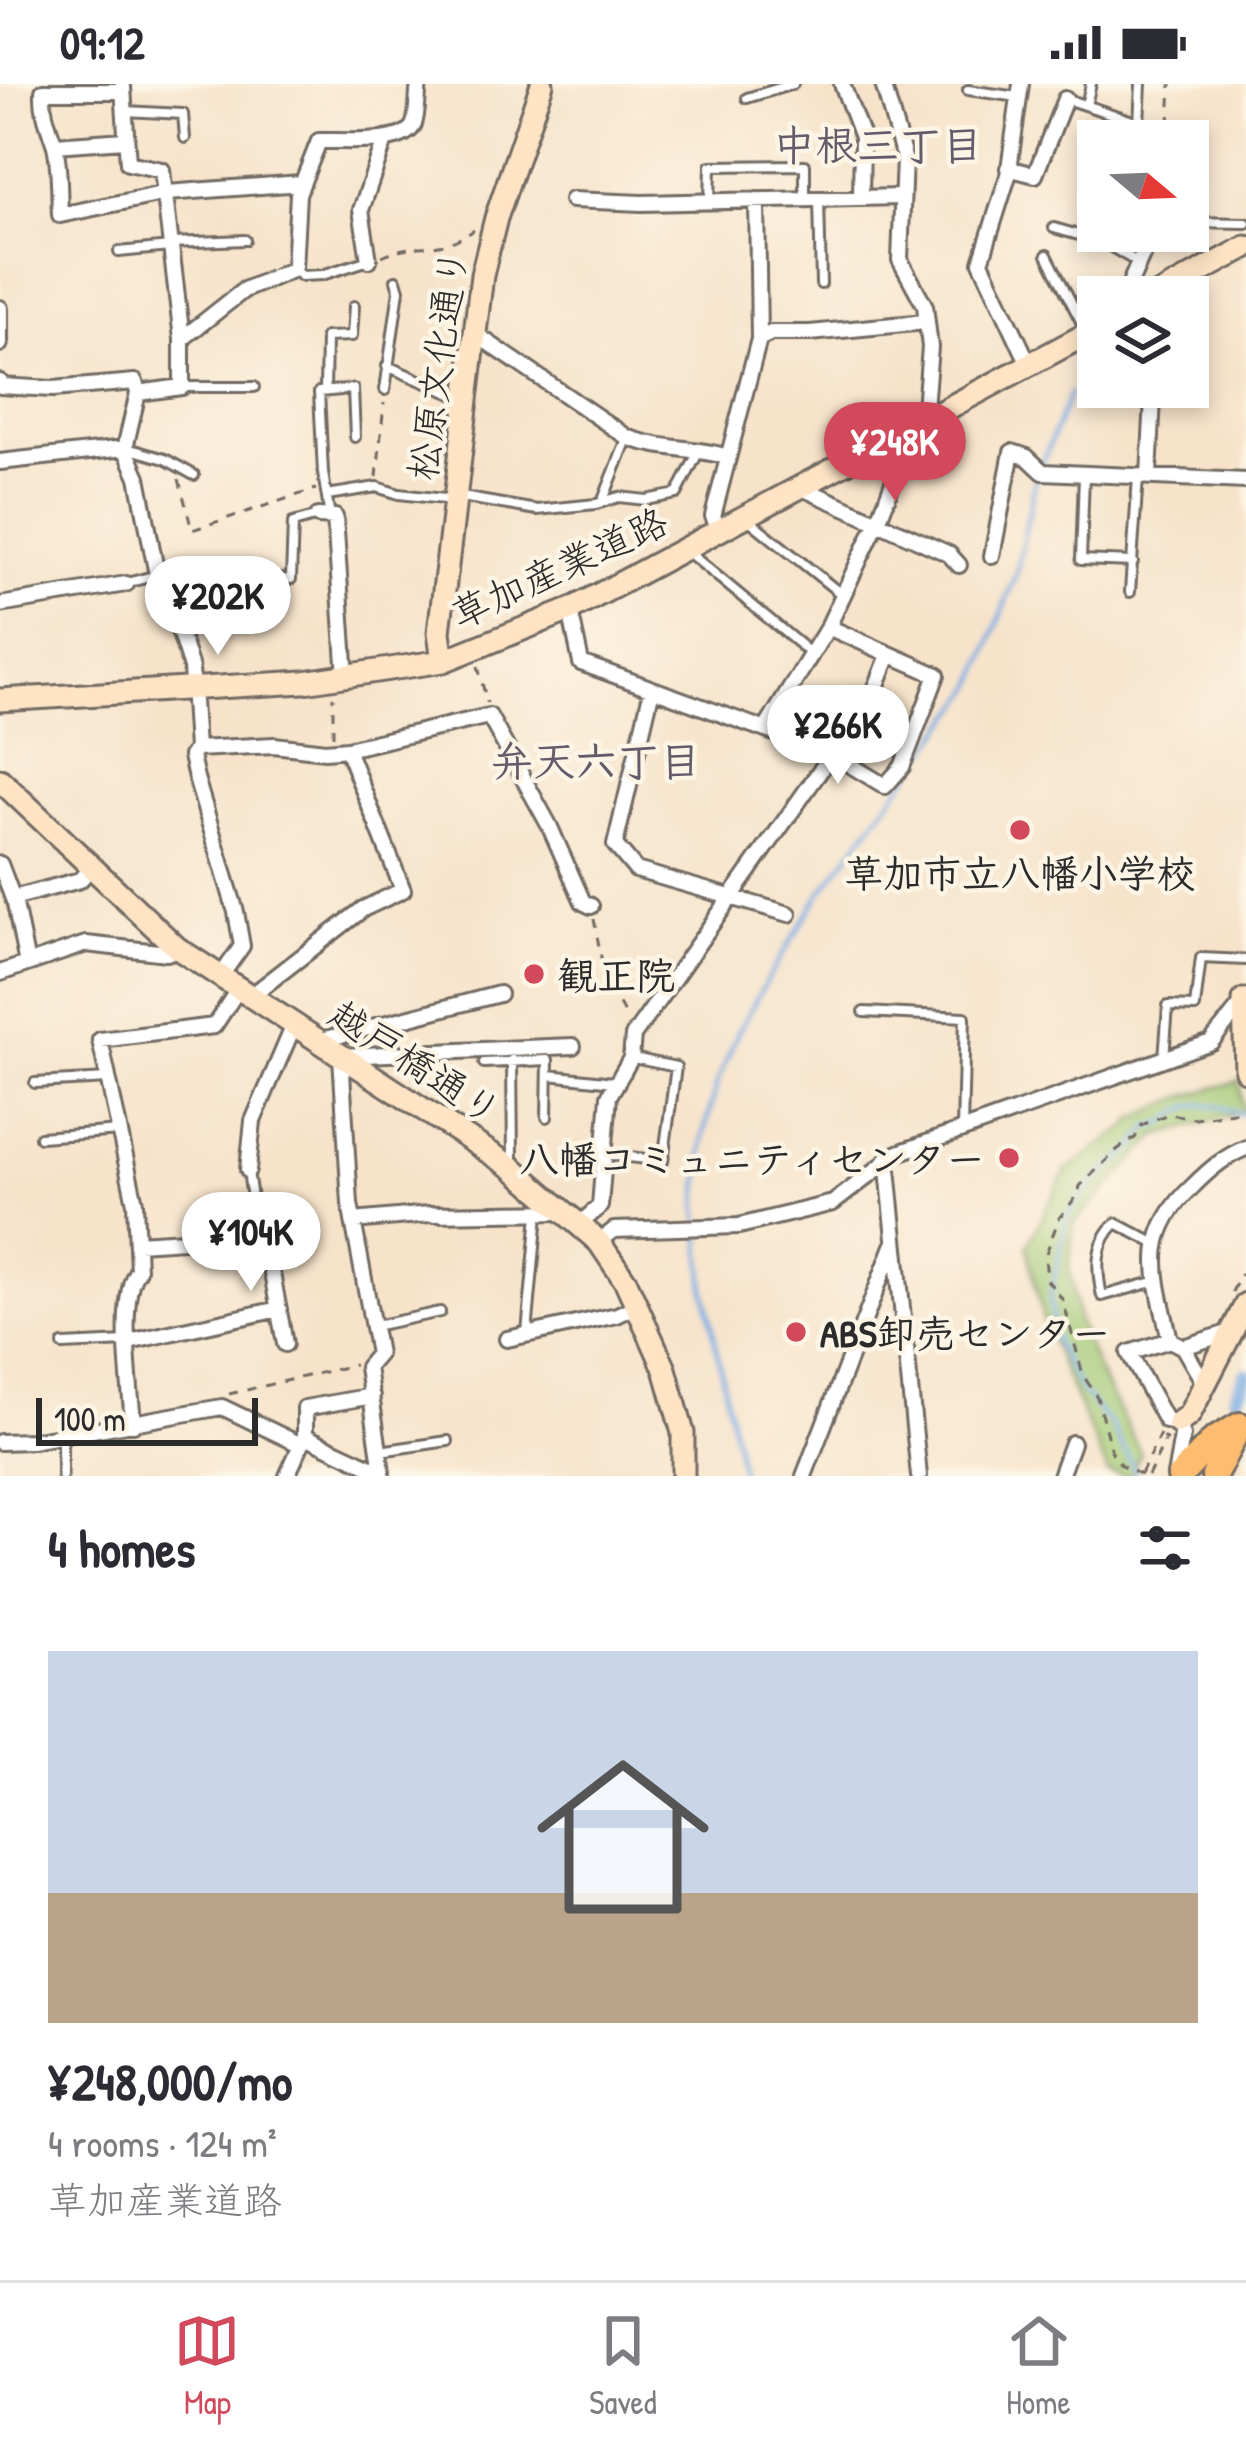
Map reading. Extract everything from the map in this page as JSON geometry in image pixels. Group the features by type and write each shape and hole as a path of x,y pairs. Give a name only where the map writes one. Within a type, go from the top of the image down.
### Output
{"highway":[{"path":"1178,1476 1214,1440 1244,1427"},
{"path":"1214,1476 1244,1427"},
{"path":"1228,1476 1244,1427"}],"street":[{"path":"182,339 244,290 294,269 301,183 320,141 386,140 408,132 414,123 418,84"},
{"name":"松原文化通り","path":"443,661 439,632 482,275 496,218 542,84"},
{"path":"842,84 862,137 861,197"},
{"path":"765,730 828,627 877,523 919,423 931,361 925,306 900,260 904,158 883,84"},
{"path":"138,393 182,387 182,339 167,193 162,170 128,163 123,88 43,91 42,114 55,145 61,214 167,193 301,183"},
{"path":"1021,91 1008,168 981,262 1029,364"},
{"path":"1008,168 1035,175 1065,99"},
{"path":"55,145 125,140"},
{"path":"374,258 361,210 386,140"},
{"path":"572,200 902,197"},
{"path":"719,530 713,516 759,339 757,200"},
{"path":"1193,276 1246,248"},
{"path":"1132,276 1143,252"},
{"path":"0,308 0,344"},
{"path":"759,339 771,333 925,322"},
{"path":"474,334 627,437 651,446 728,458"},
{"name":"草加産業道路","path":"0,700 194,687 340,687 443,661 570,610 1077,340"},
{"path":"0,382 0,386 53,389 136,382 138,393 125,448 138,477 194,687 196,749 191,756 242,946 236,987 214,1026 100,1040 135,1203 138,1270 129,1281 133,1424"},
{"path":"1143,475 1152,408"},
{"path":"0,462 125,448"},
{"path":"992,556 1012,452 1027,457 1043,472 1246,481"},
{"path":"800,487 949,554 959,565"},
{"path":"324,516 335,517 340,687"},
{"path":"0,604 126,584"},
{"path":"570,610 581,663 832,754 886,786 902,767 937,675 828,627"},
{"path":"353,1221 430,1214 574,1218 600,1206 614,1082 631,1058 633,1036 832,754 858,732 889,656"},
{"path":"652,689 615,845 636,870 789,914"},
{"path":"196,749 274,745 340,750 489,716 549,825 584,902 591,906"},
{"path":"236,987 363,909 403,890 340,750"},
{"name":"越戸橋通り","path":"0,780 178,948 513,1168 599,1242 636,1306 676,1401 683,1476"},
{"path":"0,864 13,898 27,964"},
{"path":"13,898 80,880 91,867"},
{"path":"0,973 86,944 167,953 178,948"},
{"path":"318,1041 499,994"},
{"path":"599,1242 614,1230 739,1226 833,1202 887,1159 1210,1042 1245,999"},
{"path":"1245,999 1246,1071"},
{"path":"248,1170 254,1120 294,1025"},
{"path":"0,1442 62,1436 222,1407 382,1472 368,1367 378,1354 353,1221 341,1057 573,1046"},
{"path":"1204,1384 1176,1344 1157,1281 1156,1244 1162,1221 1182,1196 1220,1162 1246,1148"},
{"path":"887,1159 919,1476"},
{"path":"137,1243 265,1235 285,1344"},
{"path":"804,1476 894,1241"},
{"path":"1168,1432 1189,1414 1246,1304"},
{"path":"507,1339 617,1315 636,1306"},
{"path":"129,1342 279,1309"},
{"path":"1168,1432 1129,1353 1231,1332"},
{"path":"287,1476 303,1440 305,1408 372,1396"},
{"path":"1168,1432 1182,1436 1178,1476"},
{"path":"1060,1476 1072,1443"}],"lane":[{"path":"748,98 793,84"},
{"path":"1087,105 1091,84"},
{"path":"1139,120 1141,84"},
{"path":"968,91 1021,91"},
{"path":"1065,99 1130,120"},
{"path":"125,112 183,114 185,138"},
{"path":"1117,120 1119,116"},
{"path":"710,201 711,166 805,165 821,284"},
{"path":"1209,222 1246,223"},
{"path":"1054,228 1103,242 1138,262"},
{"path":"118,253 245,240"},
{"path":"1047,254 1077,304"},
{"path":"294,269 302,276 322,274 374,258"},
{"path":"385,389 399,290 396,280"},
{"path":"325,391 326,337 352,336 354,306"},
{"path":"387,366 466,399"},
{"path":"182,387 254,387"},
{"path":"126,584 162,578 291,579 292,523 324,516 319,392 353,389 355,436"},
{"path":"603,500 627,437"},
{"path":"125,448 146,452 194,475"},
{"path":"326,491 377,487 399,494 537,510 677,494 699,450"},
{"path":"1084,473 1081,560 1133,562"},
{"path":"1130,592 1143,475"},
{"path":"744,516 842,594"},
{"path":"684,549 812,654"},
{"path":"1164,1059 1168,1006 1196,1006 1201,958 1246,960"},
{"path":"864,1012 965,1017 962,1130"},
{"path":"604,1154 663,1160 676,1066 631,1058"},
{"path":"512,1060 513,1168"},
{"path":"484,1063 548,1060 547,1117"},
{"path":"549,1075 614,1082"},
{"path":"35,1083 108,1079"},
{"path":"40,1137 120,1131"},
{"path":"248,1170 258,1235"},
{"path":"526,1335 538,1214"},
{"path":"1156,1244 1116,1223 1102,1237 1096,1273 1102,1296 1157,1281"},
{"path":"374,1326 440,1312"},
{"path":"63,1346 129,1342"},
{"path":"62,1436 62,1476"},
{"path":"380,1451 448,1441"}],"path":[{"path":"1170,120 1171,84"},
{"path":"396,280 374,258 403,246 454,244 496,218"},
{"path":"377,487 385,389"},
{"path":"176,465 192,530 326,491"},
{"path":"478,664 489,716"},
{"path":"340,687 340,750"},
{"path":"591,906 605,980 624,1007 633,1036"},
{"path":"222,1407 220,1396 374,1360"},
{"path":"1148,1476 1168,1432"}],"green space":[{"path":"1239,1081 1243,1112 1157,1136 1074,1224 1069,1266 1079,1323 1141,1453 1129,1476 1108,1472 1045,1328 1027,1246 1066,1171 1132,1120 1180,1098"}],"waterway":[{"path":"742,1476 705,1291 698,1203 704,1134 717,1083 738,1032 820,894 974,688 1016,574 1035,481 1070,393"},
{"path":"1138,1476 1111,1425 1081,1391 1055,1343 1050,1298 1067,1217 1095,1180 1135,1147 1149,1127 1201,1105 1246,1115"},
{"path":"1236,1396 1246,1375"}],"place":[{"name":"草加市立八幡小学校","path":"1020,830"},
{"name":"観正院","path":"534,974"},
{"name":"八幡コミュニティセンター","path":"1009,1158"},
{"name":"ABS卸売センター","path":"796,1332"}],"district":[{"name":"中根三丁目","path":"878,144"},
{"name":"弁天六丁目","path":"596,760"}]}
